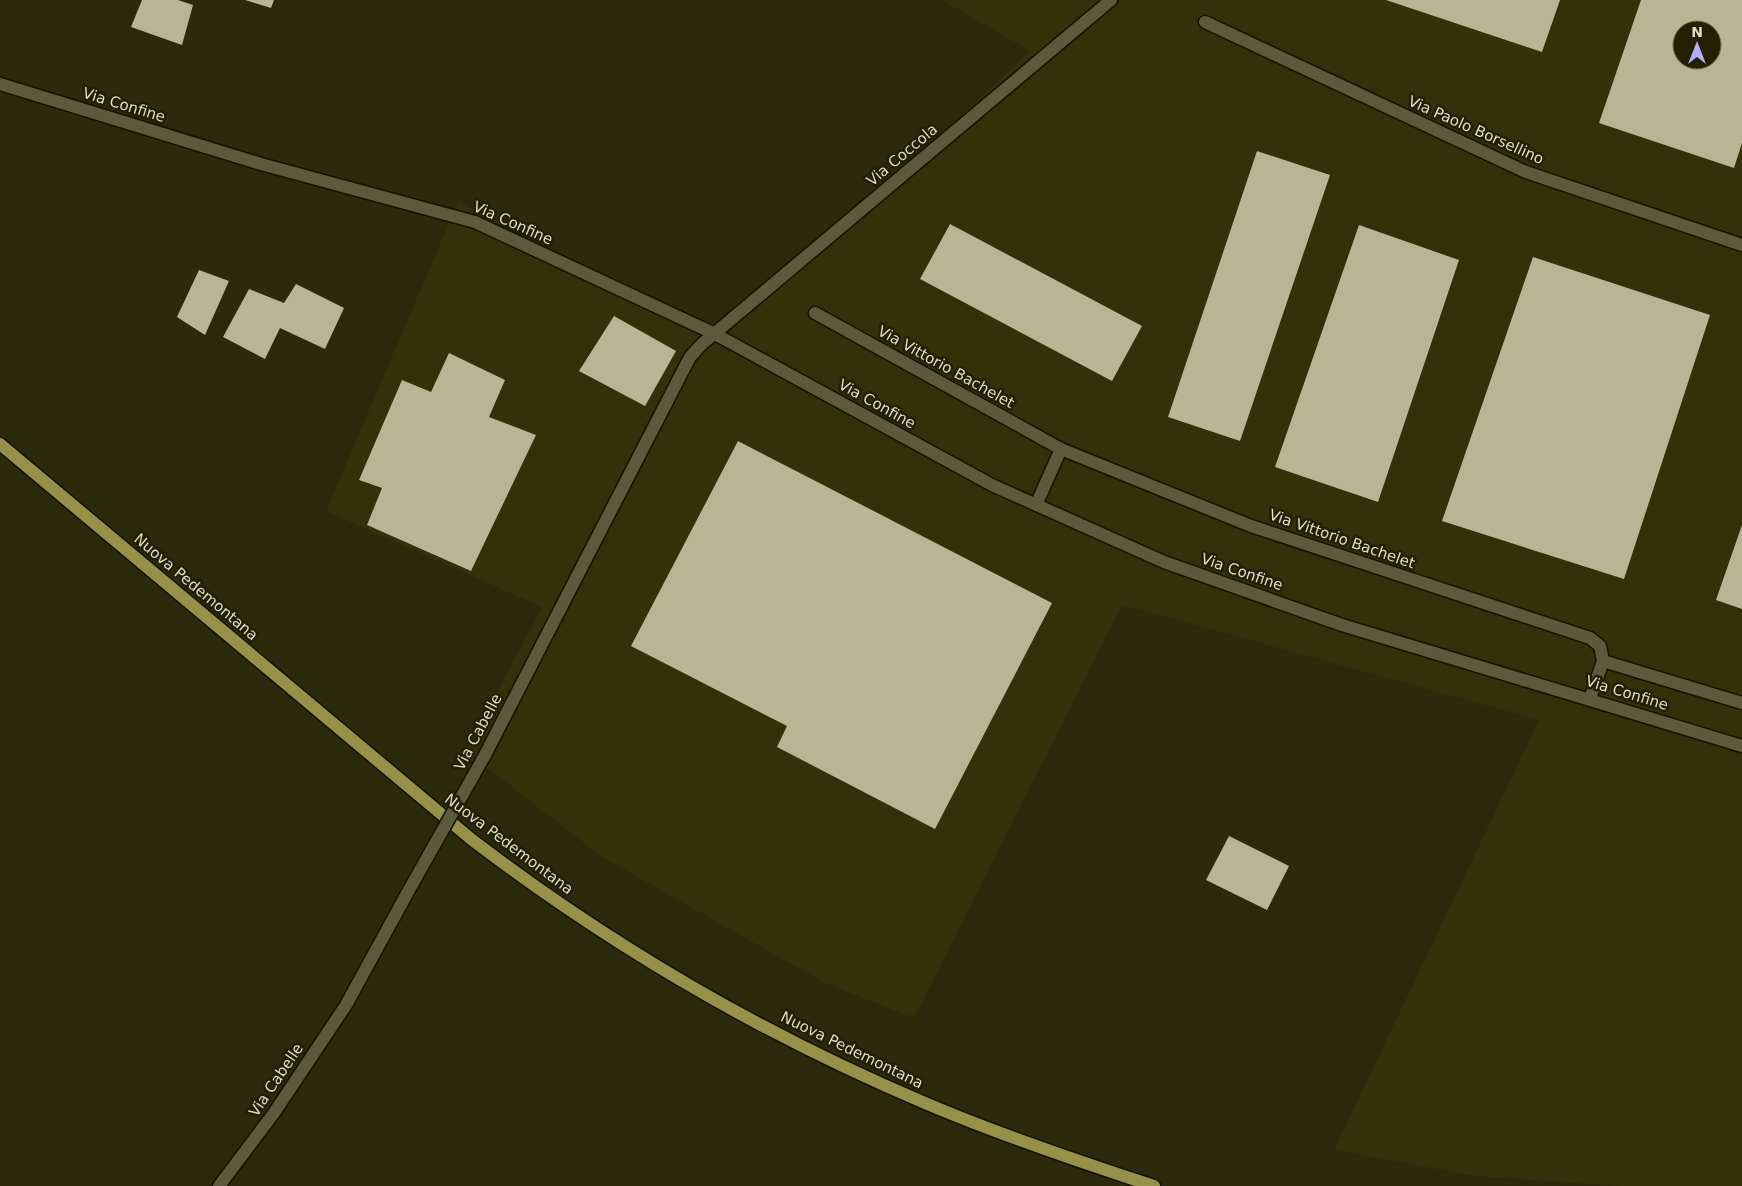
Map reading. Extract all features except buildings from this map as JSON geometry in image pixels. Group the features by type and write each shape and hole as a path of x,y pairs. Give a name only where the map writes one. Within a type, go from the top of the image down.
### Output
{"main road":[{"name":"Nuova Pedemontana","path":"0,444 471,839 538,890 709,996 804,1046 923,1102 988,1129 1154,1186"}],"street":[{"name":"Via Coccola","path":"715,334 1111,0"},
{"name":"Via Paolo Borsellino","path":"1206,22 1526,172 1742,245"},
{"name":"Via Confine","path":"0,84 261,164 475,222 715,334 992,485 1164,562 1332,621 1742,746"},
{"name":"Via Vittorio Bachelet","path":"815,313 1061,449 1251,526 1590,638 1600,646 1603,661"},
{"name":"Via Cabelle","path":"219,1186 274,1113 346,1005 485,755 630,478 682,371 696,351 715,334"},
{"path":"1036,505 1061,449"},
{"path":"1590,699 1603,661 1742,703"}],"shaded area":[{"path":"942,0 1742,0 1742,1186 1619,1186 1474,1176 1334,1150 1539,720 1122,605 914,1018 825,983 602,857 466,751 542,607 326,511 458,202 722,339 1030,51"}]}
